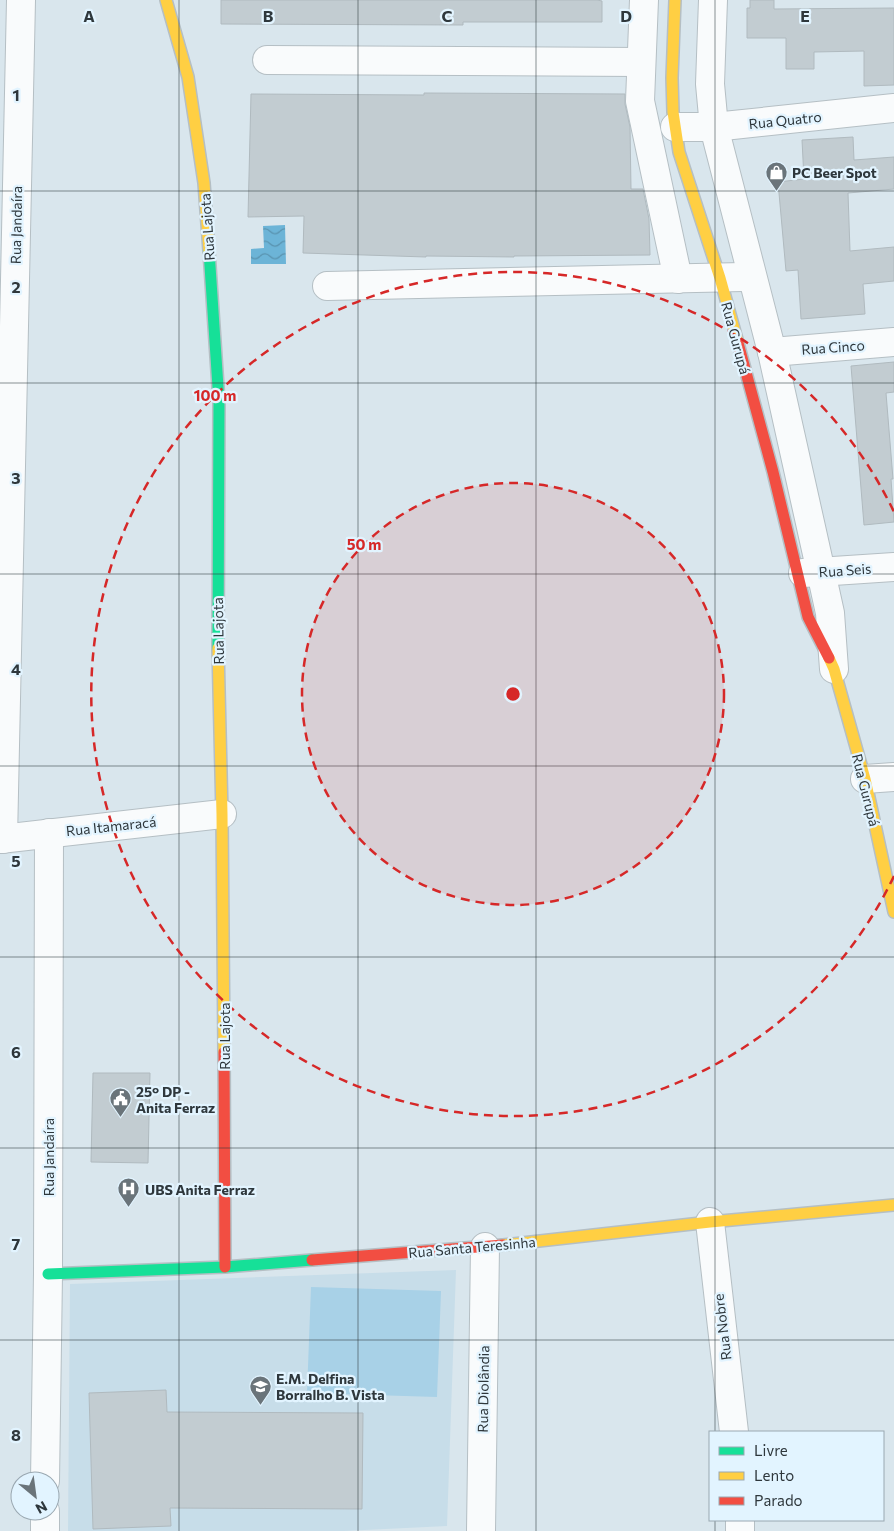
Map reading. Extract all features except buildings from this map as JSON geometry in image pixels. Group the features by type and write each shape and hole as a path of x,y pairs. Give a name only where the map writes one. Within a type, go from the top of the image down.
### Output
{"street":[{"name":"Rua Jandaíra","path":"1,839 21,0"},
{"name":"Rua Lajota","path":"166,0 188,77 204,183 219,402 217,612 222,814 225,1267"},
{"path":"644,0 640,101 678,279"},
{"name":"Rua Gurupá","path":"675,0 672,78 675,127 679,152 720,278 773,472 809,572 830,613 834,669 865,779 894,912"},
{"name":"Rua Gurupá","path":"713,0 710,84 714,128 772,352 809,572"},
{"path":"268,60 641,62"},
{"name":"Rua Quatro","path":"675,127 714,128 894,108"},
{"path":"327,286 752,276"},
{"name":"Rua Cinco","path":"772,352 894,342"},
{"name":"Rua Seis","path":"809,572 894,567"},
{"path":"865,779 894,777"},
{"name":"Rua Itamaracá","path":"1,839 49,832 222,814"},
{"name":"Rua Jandaíra","path":"46,1471 49,832"},
{"name":"Rua Santa Teresinha","path":"48,1274 225,1267 485,1247 710,1222 894,1205"},
{"name":"Rua Nobre","path":"710,1222 734,1431"},
{"name":"Rua Diolândia","path":"481,1531 485,1247"}],"shaded area":[{"name":"E.M. Delfina Borralho B. Vista","path":"456,1270 447,1526 344,1531 68,1531 70,1284"},
{"path":"311,1287 441,1291 437,1397 307,1393"}],"water":[{"path":"285,225 286,264 251,264 251,249 264,248 263,226"}],"traffic: fast":[{"path":"209,251 219,402 218,648"},
{"path":"48,1274 225,1267 312,1260"}],"traffic: slow":[{"path":"166,0 188,77 204,183 209,251"},
{"path":"675,0 672,78 673,112 679,152 720,278 738,343"},
{"path":"218,648 222,814 224,1052"},
{"path":"829,658 834,669 865,779 894,912"},
{"path":"503,1245 710,1222 894,1205"}],"traffic: jam":[{"path":"738,343 773,472 808,617 829,658"},
{"path":"224,1052 225,1267"},
{"path":"312,1260 503,1245"}],"place":[{"name":"PC Beer Spot","path":"776,191"},
{"name":"25° DP - Anita Ferraz","path":"120,1118"},
{"name":"UBS Anita Ferraz","path":"129,1208"},
{"name":"E.M. Delfina Borralho B. Vista","path":"260,1405"}]}
